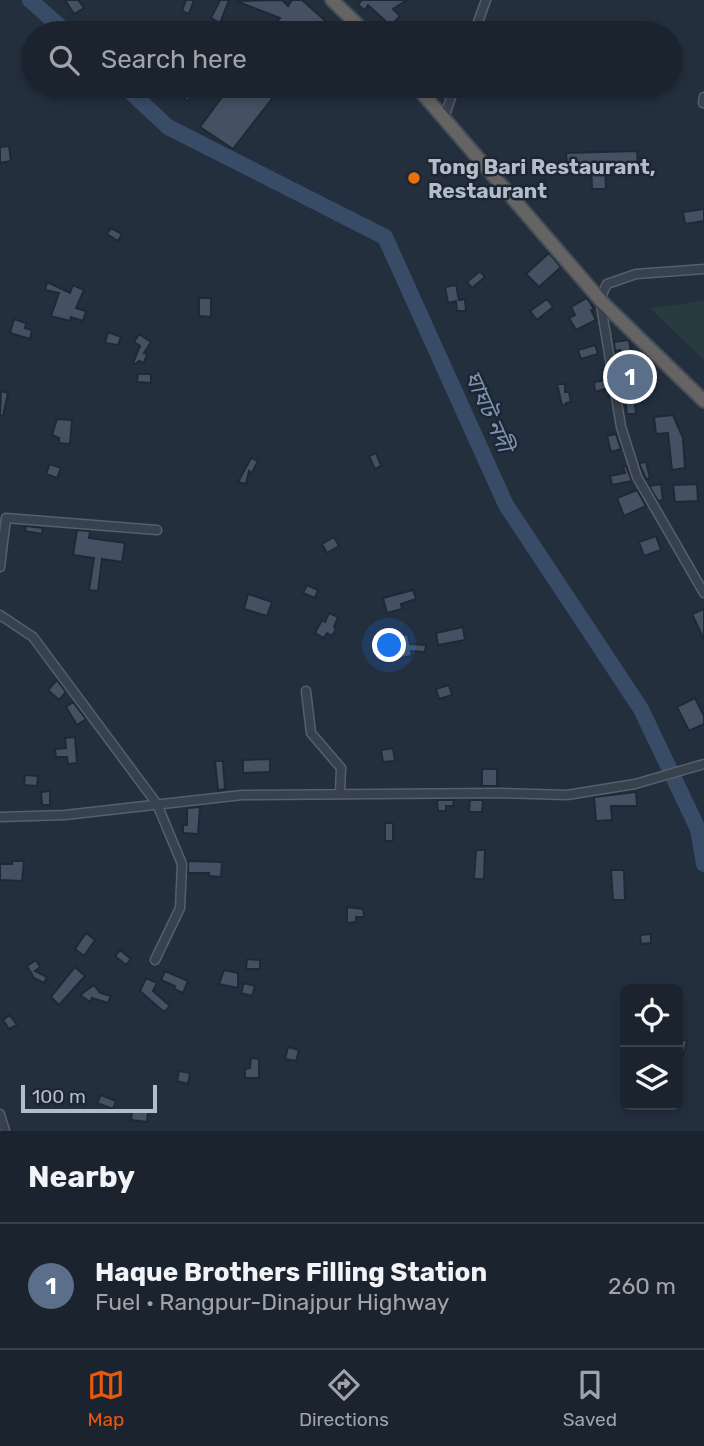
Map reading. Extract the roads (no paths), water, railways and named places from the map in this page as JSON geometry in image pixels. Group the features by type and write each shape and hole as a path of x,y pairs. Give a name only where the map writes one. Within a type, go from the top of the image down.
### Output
{"highway":[{"path":"332,0 354,21"},
{"path":"426,98 600,299 704,401"}],"street":[{"path":"478,21 486,0"},
{"path":"703,103 704,97"},
{"path":"444,118 452,98"},
{"path":"704,269 636,274 607,284 600,299 621,427 637,477 704,593"},
{"path":"0,567 6,518 157,530"},
{"path":"0,615 33,637 157,804 182,864 180,908 155,960"},
{"path":"306,691 311,733 341,768 340,794"},
{"path":"0,817 65,815 242,795 567,796 635,784 704,764"},
{"path":"0,1114 5,1131"}],"waterway":[{"name":"ঘাঘট নদী","path":"30,0 54,21"},
{"name":"ঘাঘট নদী","path":"137,98 168,127 385,237 506,505 641,709 698,829 704,864"}],"place":[{"name":"Tong Bari Restaurant, Restaurant","path":"414,178"},
{"name":"Haque Brothers Filling Station","path":"630,377"}]}
